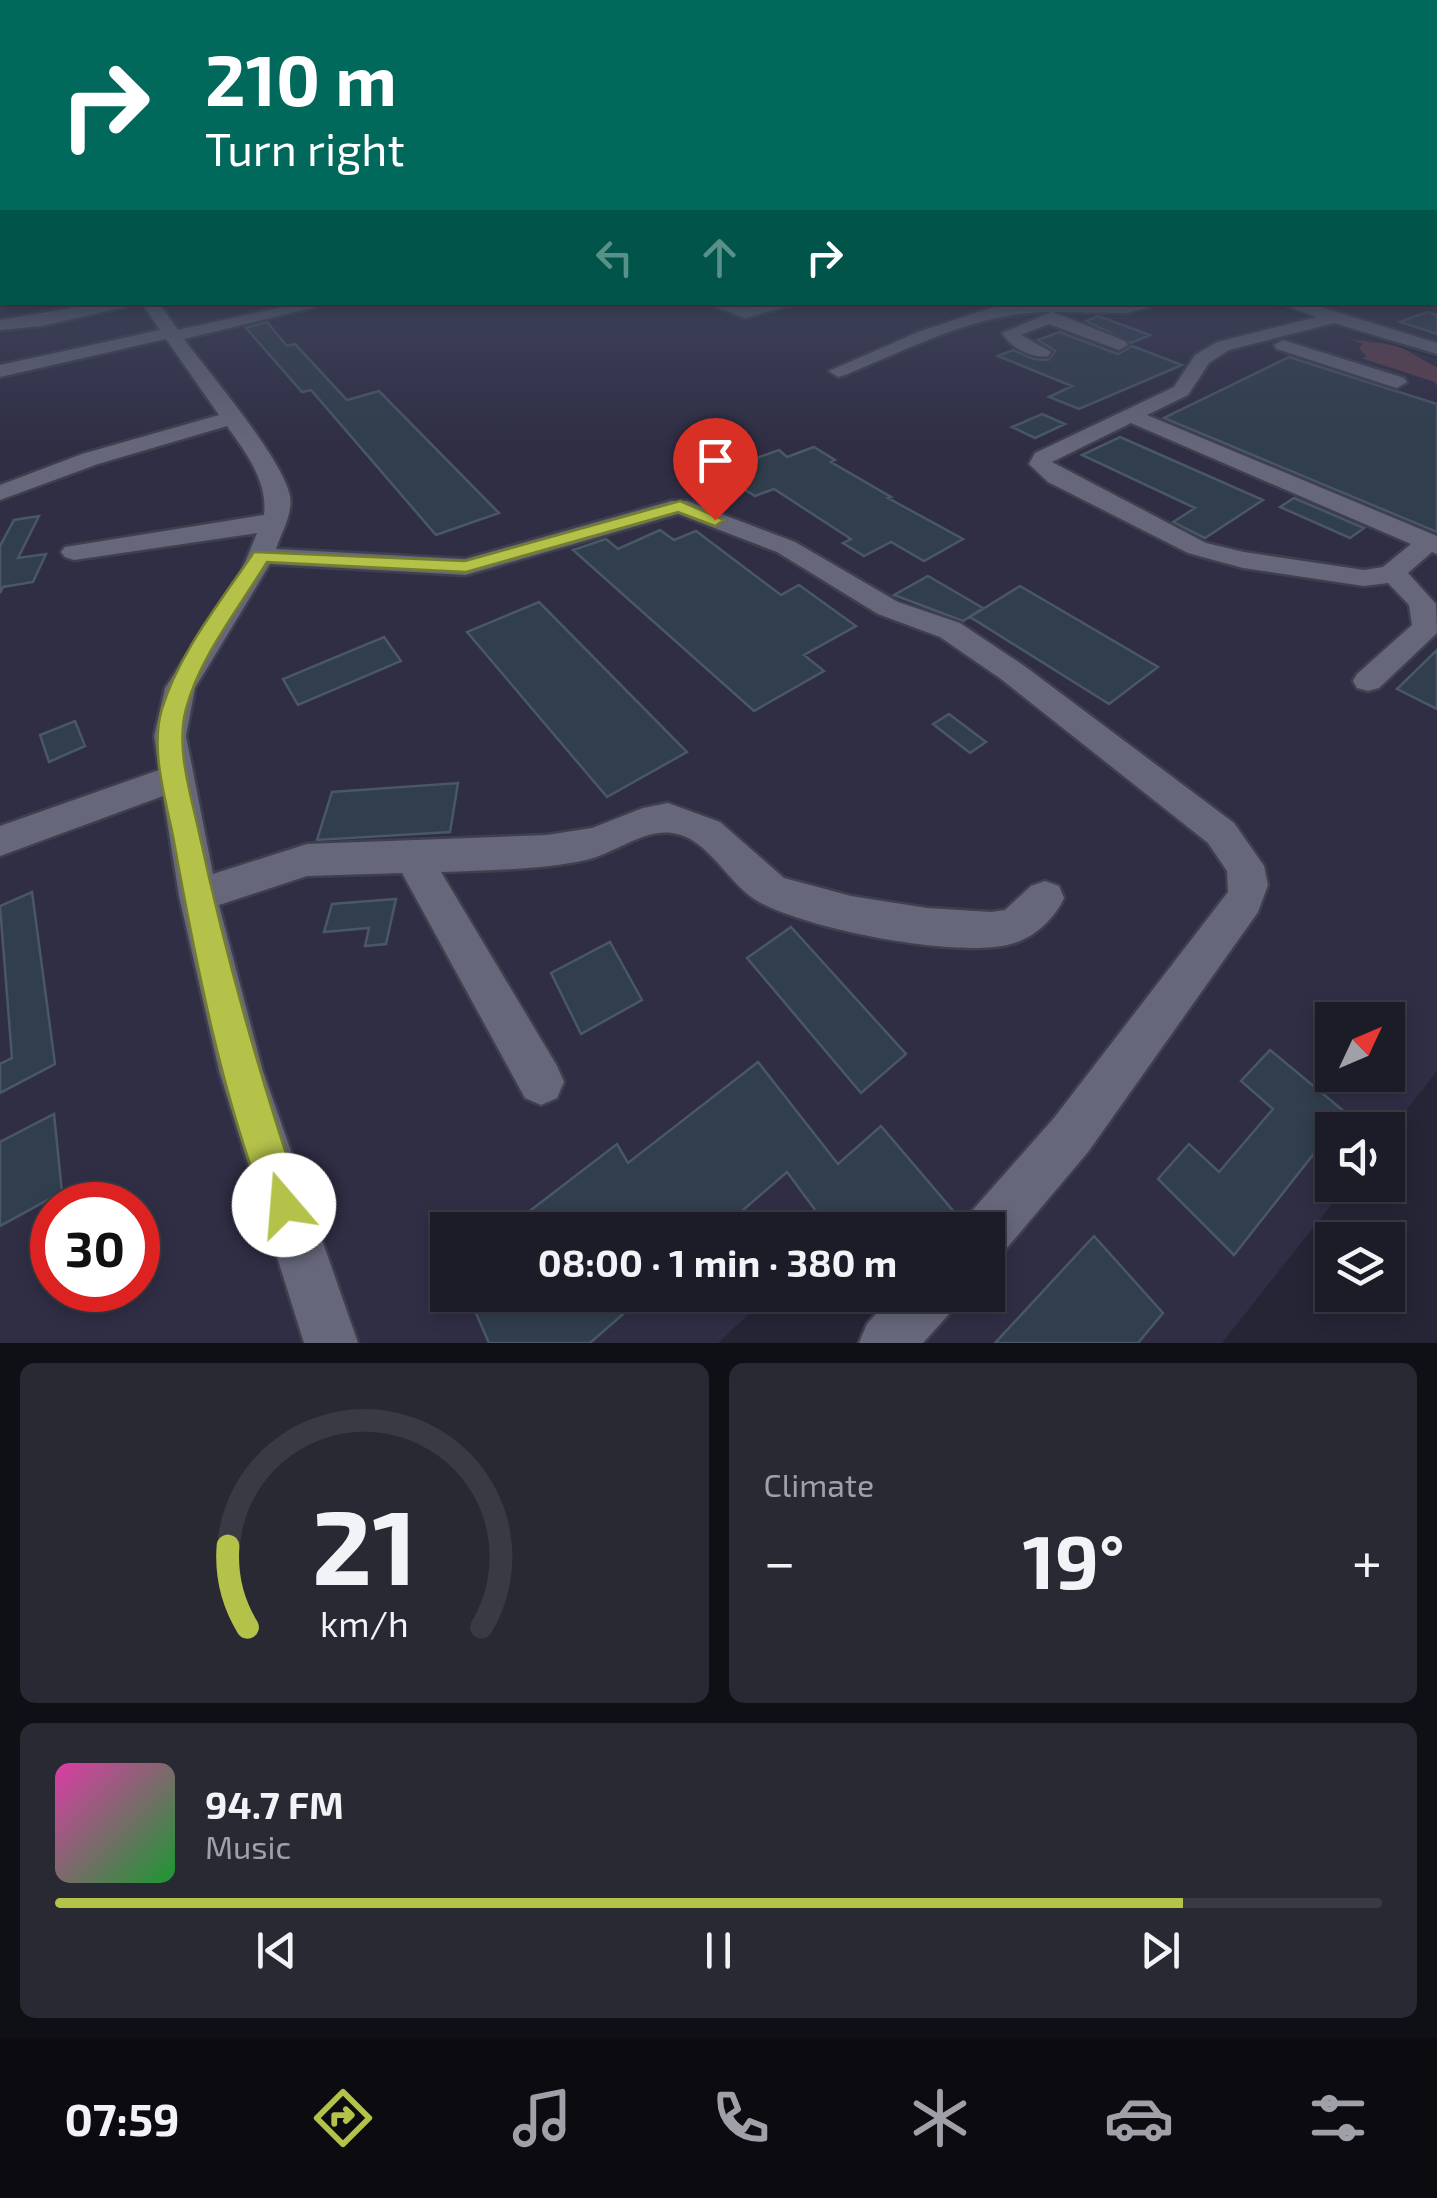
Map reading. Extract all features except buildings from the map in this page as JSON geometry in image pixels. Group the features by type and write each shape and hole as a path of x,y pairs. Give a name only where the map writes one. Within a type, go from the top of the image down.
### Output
{"street":[{"path":"0,325 53,320"},
{"path":"161,320 272,479 278,496 274,523 261,556 180,688 170,736 198,896 241,1071 331,1343"},
{"path":"0,372 244,320"},
{"path":"838,371 973,320"},
{"path":"1042,352 1015,340 1011,333 1044,320"},
{"path":"1052,320 1120,345"},
{"path":"1256,358 1326,320"},
{"path":"1433,544 1392,573 1364,578 1219,556 1044,470 1040,464 1044,458 1181,391 1202,359 1223,346 1326,320 1437,349"},
{"path":"1283,344 1397,382"},
{"path":"1132,416 1433,544"},
{"path":"0,492 90,459 230,418"},
{"path":"261,556 466,566 680,506 786,548 888,608 950,630 1035,688 1222,833 1245,866 1248,884 1244,900 1071,1135 1005,1212"},
{"path":"74,552 274,523"},
{"path":"1368,682 1426,628 1429,618 1425,606 1392,573"},
{"path":"0,841 175,778"},
{"path":"198,896 273,868 307,860 540,852 589,845 643,821 664,817 684,820 708,832 749,875 774,892 801,903 954,929 988,931 1013,927 1044,898"},
{"path":"412,856 541,1082"},
{"path":"886,1343 914,1312"}],"shaded area":[{"path":"0,320 1314,320 1437,359 1437,1071 1405,1112 1315,1112 1315,1202 1334,1202 1222,1343 921,1343 898,1312 1005,1312 1005,1212 430,1212 430,1312 751,1312 718,1343 0,1343"},
{"path":"1364,320 1436,320 1437,342"},
{"path":"1348,338 1390,345 1437,367 1437,386 1435,382 1361,358 1367,357 1359,348 1363,344"}],"route":[{"path":"284,1205 241,1071 198,896 175,778 170,736 174,710 193,664 261,556 466,566 486,564 680,506 715,520"}]}
